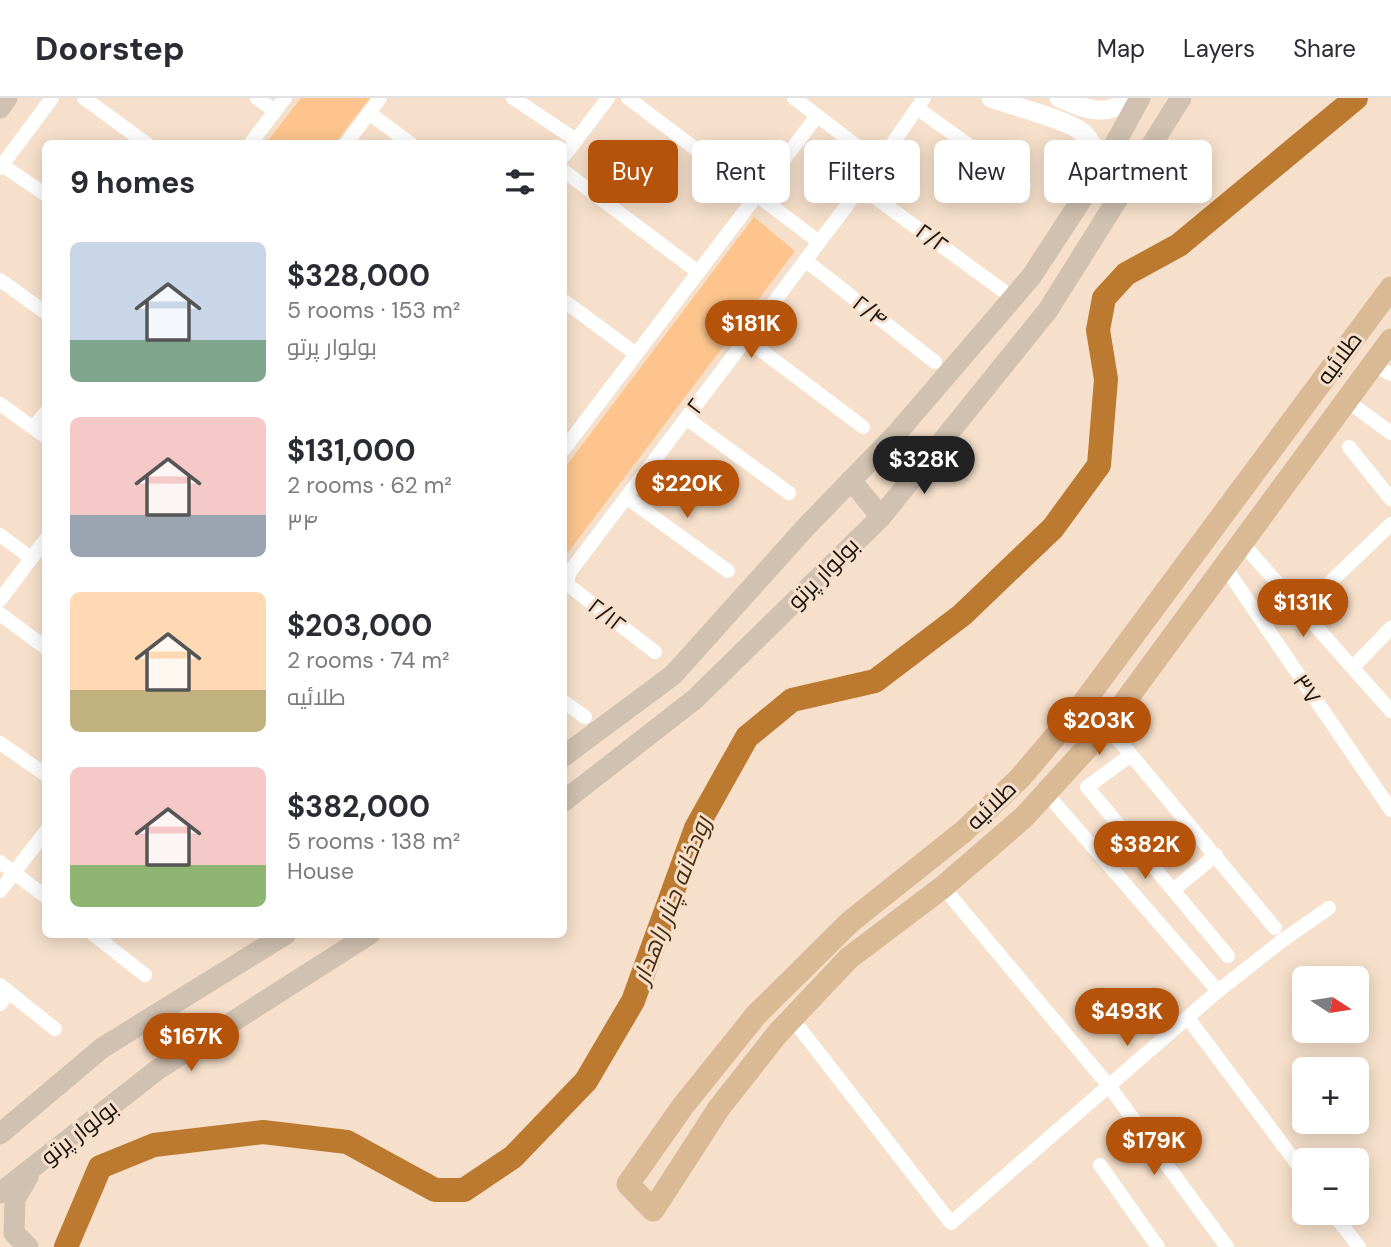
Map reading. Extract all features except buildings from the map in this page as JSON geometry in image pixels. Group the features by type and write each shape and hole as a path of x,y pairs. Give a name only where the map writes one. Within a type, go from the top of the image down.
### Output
{"main road":[{"path":"0,108 7,98"},
{"name":"بولوار پرتو","path":"1116,140 1138,98"},
{"name":"بولوار پرتو","path":"567,799 695,699 881,517 1048,310 1181,98"},
{"name":"بولوار پرتو","path":"567,754 673,675 897,433 1031,277 1079,203"},
{"name":"طلائیه","path":"1391,288 1081,706 1020,778 963,832 850,922 756,1015 683,1106 628,1184 653,1210 719,1108 778,1033 849,958 943,887 1024,817 1107,726 1346,400 1381,370 1391,339"},
{"path":"851,480 881,517"},
{"path":"0,1134 102,1048 280,938"},
{"name":"بولوار پرتو","path":"0,1193 157,1070 364,938"},
{"path":"21,1240 15,1199 34,1166"}],"street":[{"path":"42,193 1,167 52,98"},
{"path":"84,98 142,140"},
{"path":"257,98 275,111"},
{"path":"253,140 285,98"},
{"path":"348,140 380,98"},
{"path":"513,98 576,140"},
{"path":"567,152 608,98"},
{"path":"628,98 692,146"},
{"path":"794,98 849,140"},
{"path":"991,98 1079,129 1087,140"},
{"path":"1059,98 1101,111 1121,107 1138,98"},
{"path":"921,103 967,140"},
{"name":"۲","path":"895,140 921,103"},
{"path":"1083,134 1093,129 1096,120 1091,110"},
{"path":"369,113 406,140"},
{"path":"790,151 817,116"},
{"path":"567,173 698,272"},
{"path":"569,431 636,354 750,203"},
{"path":"769,203 819,242"},
{"name":"۲","path":"567,571 849,203"},
{"name":"۲/۲","path":"883,203 1002,290"},
{"name":"۲/۴","path":"805,260 935,362"},
{"path":"0,280 42,310"},
{"path":"567,303 636,354"},
{"path":"1368,320 1391,339"},
{"path":"746,338 863,427"},
{"path":"1346,400 1391,433"},
{"path":"0,404 39,432"},
{"path":"686,418 789,493"},
{"path":"1349,447 1391,499"},
{"path":"626,497 728,571"},
{"path":"1301,610 1391,524"},
{"path":"0,535 32,558"},
{"path":"1242,543 1390,708"},
{"path":"0,600 42,544"},
{"name":"۳۷","path":"1225,567 1391,810"},
{"name":"۲/۱۲","path":"567,584 655,652"},
{"path":"0,614 42,645"},
{"path":"1353,667 1391,628"},
{"path":"567,704 585,717"},
{"path":"1107,726 1275,928"},
{"path":"0,743 42,772"},
{"path":"1131,755 1087,787 1228,956"},
{"path":"1046,793 1218,992"},
{"path":"0,891 42,836"},
{"path":"1173,890 1216,855"},
{"path":"0,862 42,894"},
{"path":"943,887 1110,1086 1227,1247"},
{"path":"801,1030 951,1223 1218,992 1283,940 1329,908"},
{"path":"98,938 145,975"},
{"path":"3,994 55,1029"},
{"path":"1188,1018 1292,1157"},
{"path":"1100,1165 1158,1247"},
{"path":"1342,1225 1359,1247"}],"shaded area":[{"path":"301,98 370,98 337,140 268,140"},
{"path":"754,217 795,251 567,554 567,465"}],"waterway":[{"name":"رودخانه چنار راهدار","path":"66,1247 100,1167 154,1145 263,1132 347,1142 435,1190 464,1190 513,1157 586,1081 633,1001 696,828 747,737 792,700 875,681 962,615 1053,528 1099,465 1106,379 1098,330 1104,298 1126,274 1179,245 1356,98"}]}
